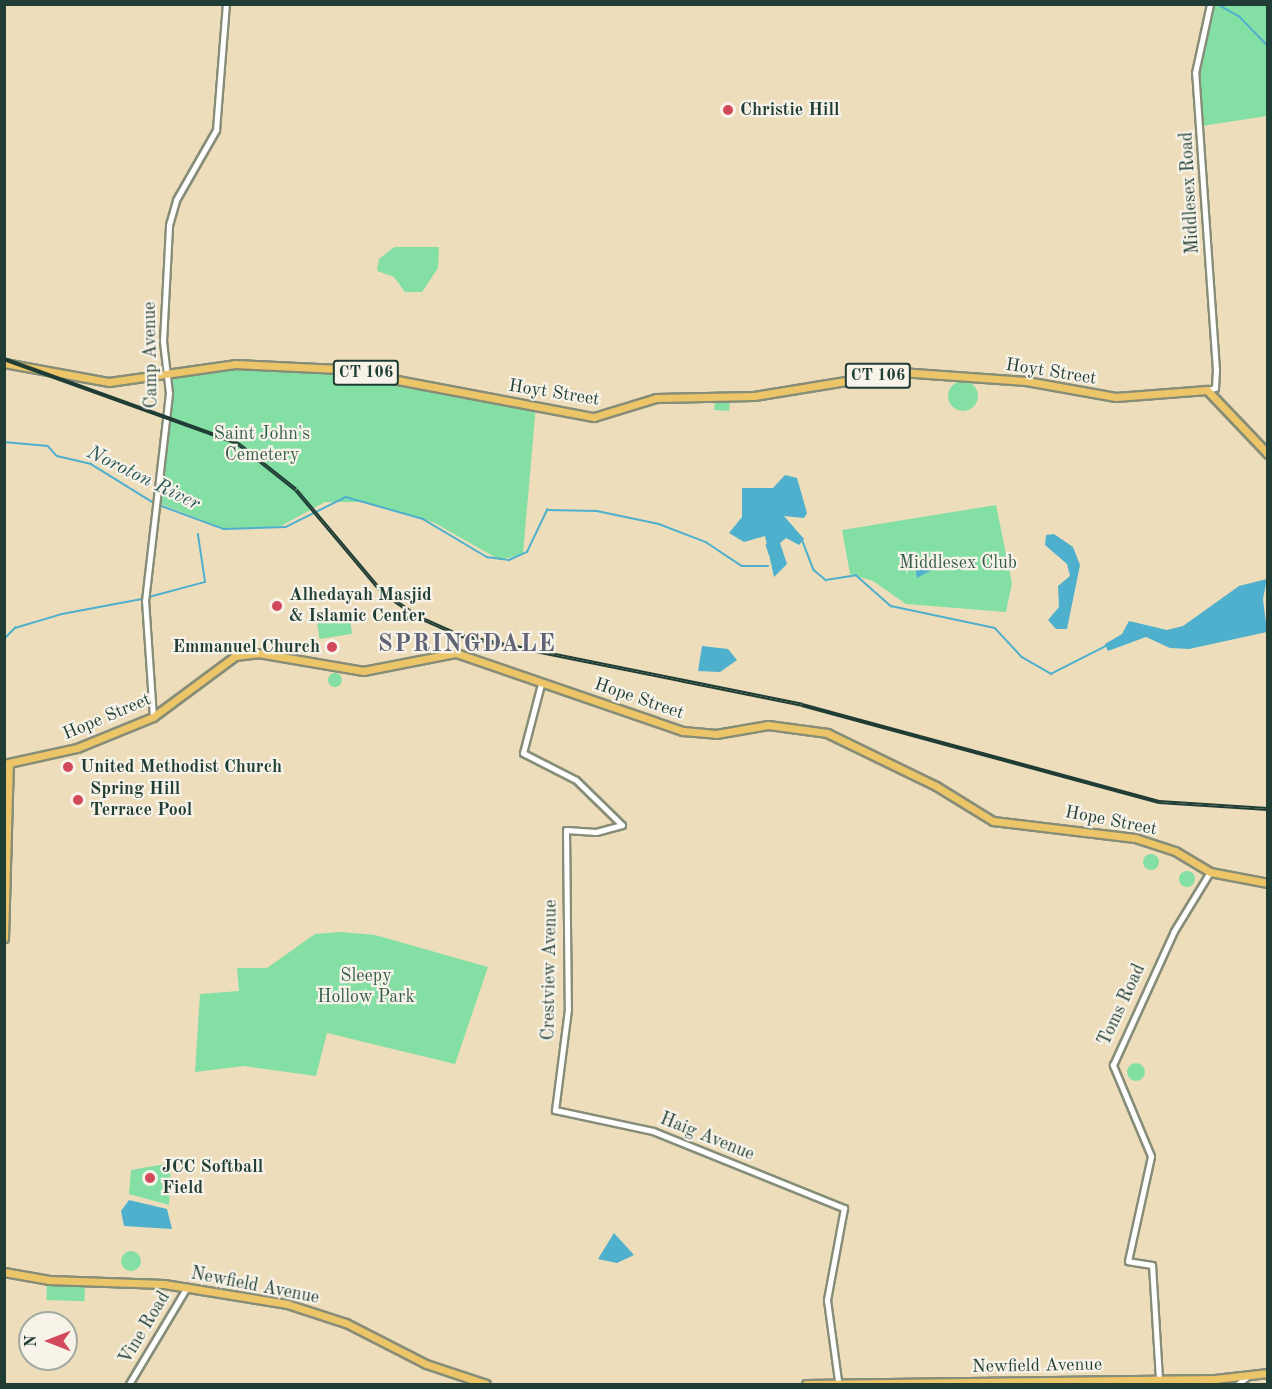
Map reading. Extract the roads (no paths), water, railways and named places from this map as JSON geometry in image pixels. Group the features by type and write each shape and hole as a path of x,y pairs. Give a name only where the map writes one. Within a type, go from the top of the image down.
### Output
{"main road":[{"name":"Hoyt Street","path":"4,363 102,381 262,363 339,369 594,417 656,398 753,396 900,372 1026,381 1116,397 1207,390"},
{"path":"1207,390 1268,454"},
{"name":"Hope Street","path":"7,764 74,749 153,717 222,663 248,654 363,671 456,653 541,684 609,702 683,731 716,734 768,724 827,733 928,781 993,821 1135,837 1174,851 1210,872 1268,883"},
{"path":"4,938 7,764"},
{"name":"Newfield Avenue","path":"4,1272 49,1280 187,1287 317,1312 426,1364 486,1384"},
{"name":"Newfield Avenue","path":"806,1384 838,1380 1135,1382 1268,1373"}],"street":[{"name":"Camp Avenue","path":"153,717 145,601 166,375 169,225 176,200 216,130 226,4"},
{"name":"Middlesex Road","path":"1207,390 1216,381 1195,73 1210,4"},
{"name":"Crestview Avenue","path":"541,684 523,753 576,780 622,825 596,832 566,830 568,1009 555,1110"},
{"name":"Toms Road","path":"1159,1379 1152,1265 1128,1261 1152,1162 1116,1082 1113,1061 1178,924 1210,872"},
{"name":"Haig Avenue","path":"555,1110 653,1131 844,1208 838,1230 827,1300 838,1380"},
{"name":"Vine Road","path":"129,1384 187,1287"},
{"path":"1238,1384 1248,1376"}],"water":[{"path":"785,475 797,478 807,513 804,518 784,516 804,539 799,545 786,538 780,543 787,564 774,577 765,536 744,542 729,533 742,517 742,488 773,488"},
{"path":"1054,534 1073,547 1080,565 1067,629 1056,629 1048,620 1059,607 1058,586 1070,576 1067,564 1045,545 1046,535"},
{"path":"929,562 930,571 917,578 915,566"},
{"path":"1267,579 1263,599 1267,632 1189,649 1170,648 1146,637 1108,651 1105,644 1122,634 1129,621 1167,630 1183,626 1239,586"},
{"path":"702,646 728,649 737,660 720,672 698,671"},
{"path":"129,1200 167,1209 172,1229 124,1226 121,1211"},
{"path":"614,1233 634,1255 617,1263 598,1259"}],"waterway":[{"path":"1217,4 1240,17 1268,46"},
{"name":"Noroton River","path":"4,442 48,446 57,456 91,464 154,503"},
{"name":"Noroton River","path":"159,505 224,529 286,527 346,497 423,519 487,557 509,560 527,552 547,510 597,511 659,524 706,542 742,566 768,566"},
{"path":"149,597 205,582 198,535"},
{"name":"Noroton River","path":"802,539 814,570 826,580 856,575 891,606 995,628 1022,657 1051,674 1106,646"},
{"name":"Noroton River","path":"767,545 770,554"},
{"path":"4,639 15,628 62,614 142,599"}],"railway":[{"path":"4,359 237,443 296,490 382,592 418,617 461,636 802,705 1159,802 1268,809"}],"place":[{"name":"Christie Hill","path":"728,110"},
{"name":"Alhedayah Masjid & Islamic Center","path":"277,606"},
{"name":"Emmanuel Church","path":"332,647"},
{"name":"United Methodist Church","path":"68,767"},
{"name":"Spring Hill Terrace Pool","path":"78,800"},
{"name":"JCC Softball Field","path":"150,1178"}],"district":[{"name":"SPRINGDALE","path":"467,646"}],"park label":[{"name":"Saint John's Cemetery","path":"262,445"},
{"name":"Middlesex Club","path":"958,563"},
{"name":"Sleepy Hollow Park","path":"366,987"}]}
